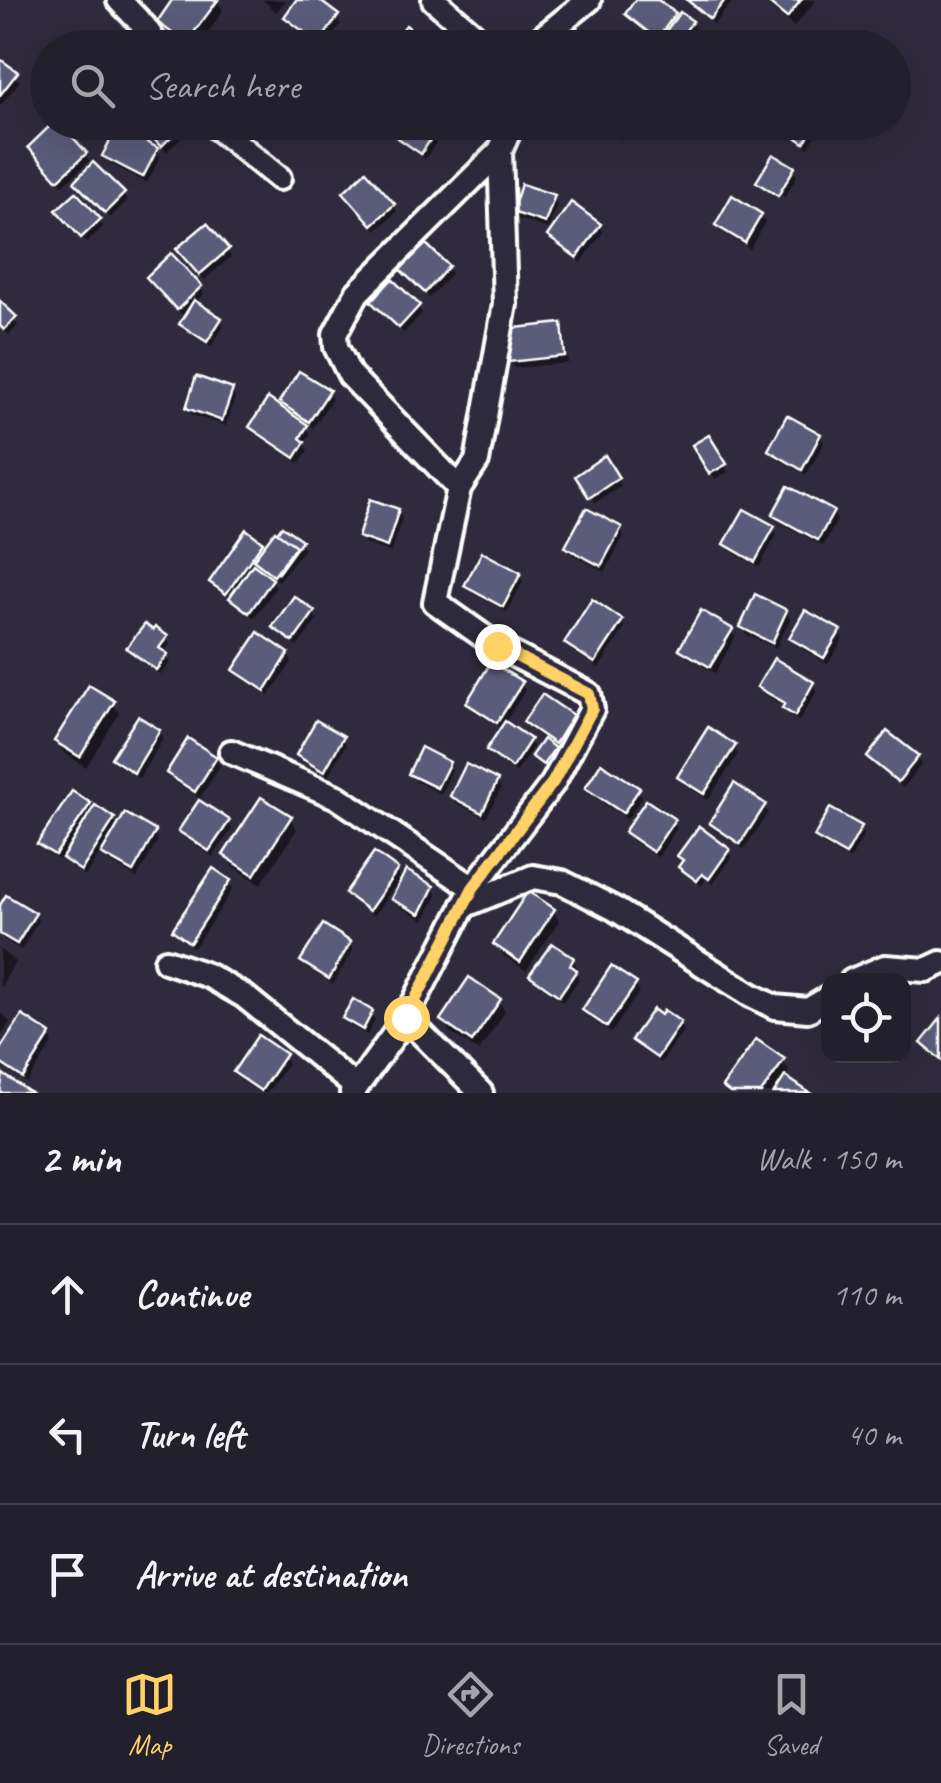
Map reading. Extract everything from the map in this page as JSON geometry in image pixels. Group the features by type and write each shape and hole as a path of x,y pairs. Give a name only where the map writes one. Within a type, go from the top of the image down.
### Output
{"street":[{"path":"119,0 147,30"},
{"path":"434,0 468,30"},
{"path":"551,30 589,0"},
{"path":"232,140 279,178"},
{"path":"460,488 350,375 336,347 335,334 358,293 500,152 505,140"},
{"path":"166,961 209,976 244,996 354,1090 406,1018 468,897 553,782 592,709 589,694 497,646 435,602 460,488 477,461 505,304 500,152"},
{"path":"231,752 337,796 468,897"},
{"path":"468,897 534,878 562,882 614,909 775,1007 808,1010 821,1002"},
{"path":"870,973 886,967 926,970 941,963"},
{"path":"406,1018 481,1093"}],"building":[{"path":"172,0 218,0 196,30 168,30 157,22"},
{"path":"296,0 319,0 339,15 328,30 302,30 284,17"},
{"path":"635,0 658,0 676,13 664,30 645,30 625,14"},
{"path":"687,0 725,0 710,19"},
{"path":"765,0 801,0 787,18"},
{"path":"680,12 693,21 686,30 667,30"},
{"path":"0,59 18,72 0,95"},
{"path":"35,140 75,140 87,153 58,180 28,147"},
{"path":"110,140 142,140 158,148 143,177 102,156"},
{"path":"401,140 430,140 421,154"},
{"path":"773,154 795,167 778,196 756,182"},
{"path":"93,162 125,193 105,213 74,182"},
{"path":"366,171 395,204 372,225 343,192"},
{"path":"521,184 555,195 545,223 512,212"},
{"path":"76,192 101,219 81,238 56,210"},
{"path":"732,195 762,214 745,243 715,225"},
{"path":"571,202 601,224 577,258 547,236"},
{"path":"207,223 229,249 199,275 176,249"},
{"path":"420,238 449,266 425,293 395,265"},
{"path":"171,253 202,286 177,310 146,277"},
{"path":"392,279 420,305 399,328 371,302"},
{"path":"194,300 222,318 207,342 179,324"},
{"path":"0,301 17,317 4,330 0,326"},
{"path":"562,323 565,356 509,362 505,329"},
{"path":"299,371 330,390 309,422 279,402"},
{"path":"196,376 233,389 222,421 186,408"},
{"path":"268,398 308,425 300,438 305,442 295,458 249,427"},
{"path":"787,415 821,434 802,470 768,450"},
{"path":"709,435 727,464 709,474 692,445"},
{"path":"605,455 619,478 589,498 575,476"},
{"path":"788,486 834,511 818,540 772,515"},
{"path":"370,499 399,509 387,547 358,537"},
{"path":"586,508 622,527 601,566 565,547"},
{"path":"744,509 775,526 755,562 724,544"},
{"path":"282,526 302,540 278,573 258,558"},
{"path":"246,529 263,542 226,594 209,582"},
{"path":"275,531 296,546 274,576 253,560"},
{"path":"482,552 521,573 503,607 464,586"},
{"path":"253,564 273,579 249,613 229,598"},
{"path":"755,594 787,610 772,643 740,627"},
{"path":"294,596 315,611 293,642 272,627"},
{"path":"592,599 623,620 595,663 564,643"},
{"path":"701,610 733,629 710,667 679,649"},
{"path":"805,610 841,630 824,658 789,638"},
{"path":"145,624 168,636 159,648 168,654 156,670 126,648"},
{"path":"258,632 289,653 265,691 233,670"},
{"path":"774,658 814,682 795,716 782,708 785,703 757,687"},
{"path":"491,662 523,682 497,723 466,703"},
{"path":"89,685 115,701 80,757 54,741"},
{"path":"542,694 573,715 555,744 523,722"},
{"path":"138,716 160,730 134,773 111,758"},
{"path":"316,720 344,736 324,772 296,755"},
{"path":"505,721 531,739 512,768 486,750"},
{"path":"708,727 736,745 704,794 677,777"},
{"path":"887,731 919,756 898,782 867,757"},
{"path":"188,738 217,757 195,792 166,773"},
{"path":"543,739 555,748 543,765 531,756"},
{"path":"421,747 450,762 437,788 408,774"},
{"path":"601,763 640,788 623,813 585,788"},
{"path":"466,764 498,780 482,813 450,796"},
{"path":"734,783 766,804 740,844 709,823"},
{"path":"72,791 91,803 55,855 37,844"},
{"path":"261,797 292,816 254,875 223,855"},
{"path":"199,800 230,820 209,851 178,831"},
{"path":"646,800 675,819 653,852 624,832"},
{"path":"95,805 115,818 81,871 62,858"},
{"path":"830,808 862,826 846,855 814,837"},
{"path":"125,813 156,831 133,872 101,854"},
{"path":"699,826 730,849 709,879 702,874 697,881 678,867 683,860 677,856"},
{"path":"374,852 398,869 369,911 345,893"},
{"path":"213,868 231,880 190,943 172,930"},
{"path":"406,870 434,886 420,914 391,899"},
{"path":"528,891 555,909 520,962 493,944"},
{"path":"6,895 36,913 17,944 0,934 0,905"},
{"path":"323,924 351,942 329,979 300,961"},
{"path":"552,943 574,958 570,965 577,970 559,996 529,975"},
{"path":"611,966 637,983 607,1027 582,1010"},
{"path":"469,977 501,999 472,1042 440,1020"},
{"path":"353,999 373,1011 363,1030 342,1018"},
{"path":"653,1009 661,1015 664,1010 681,1022 657,1058 631,1040"},
{"path":"22,1015 51,1034 23,1078 0,1063 0,1049"},
{"path":"941,1018 941,1060 921,1043"},
{"path":"258,1035 286,1054 261,1091 233,1072"},
{"path":"756,1039 785,1059 761,1093 730,1093 722,1087"},
{"path":"3,1074 31,1093 0,1093"},
{"path":"785,1076 810,1093 774,1093"}],"route":[{"path":"406,1018 473,888 553,782 592,709 589,694 497,646"}]}
